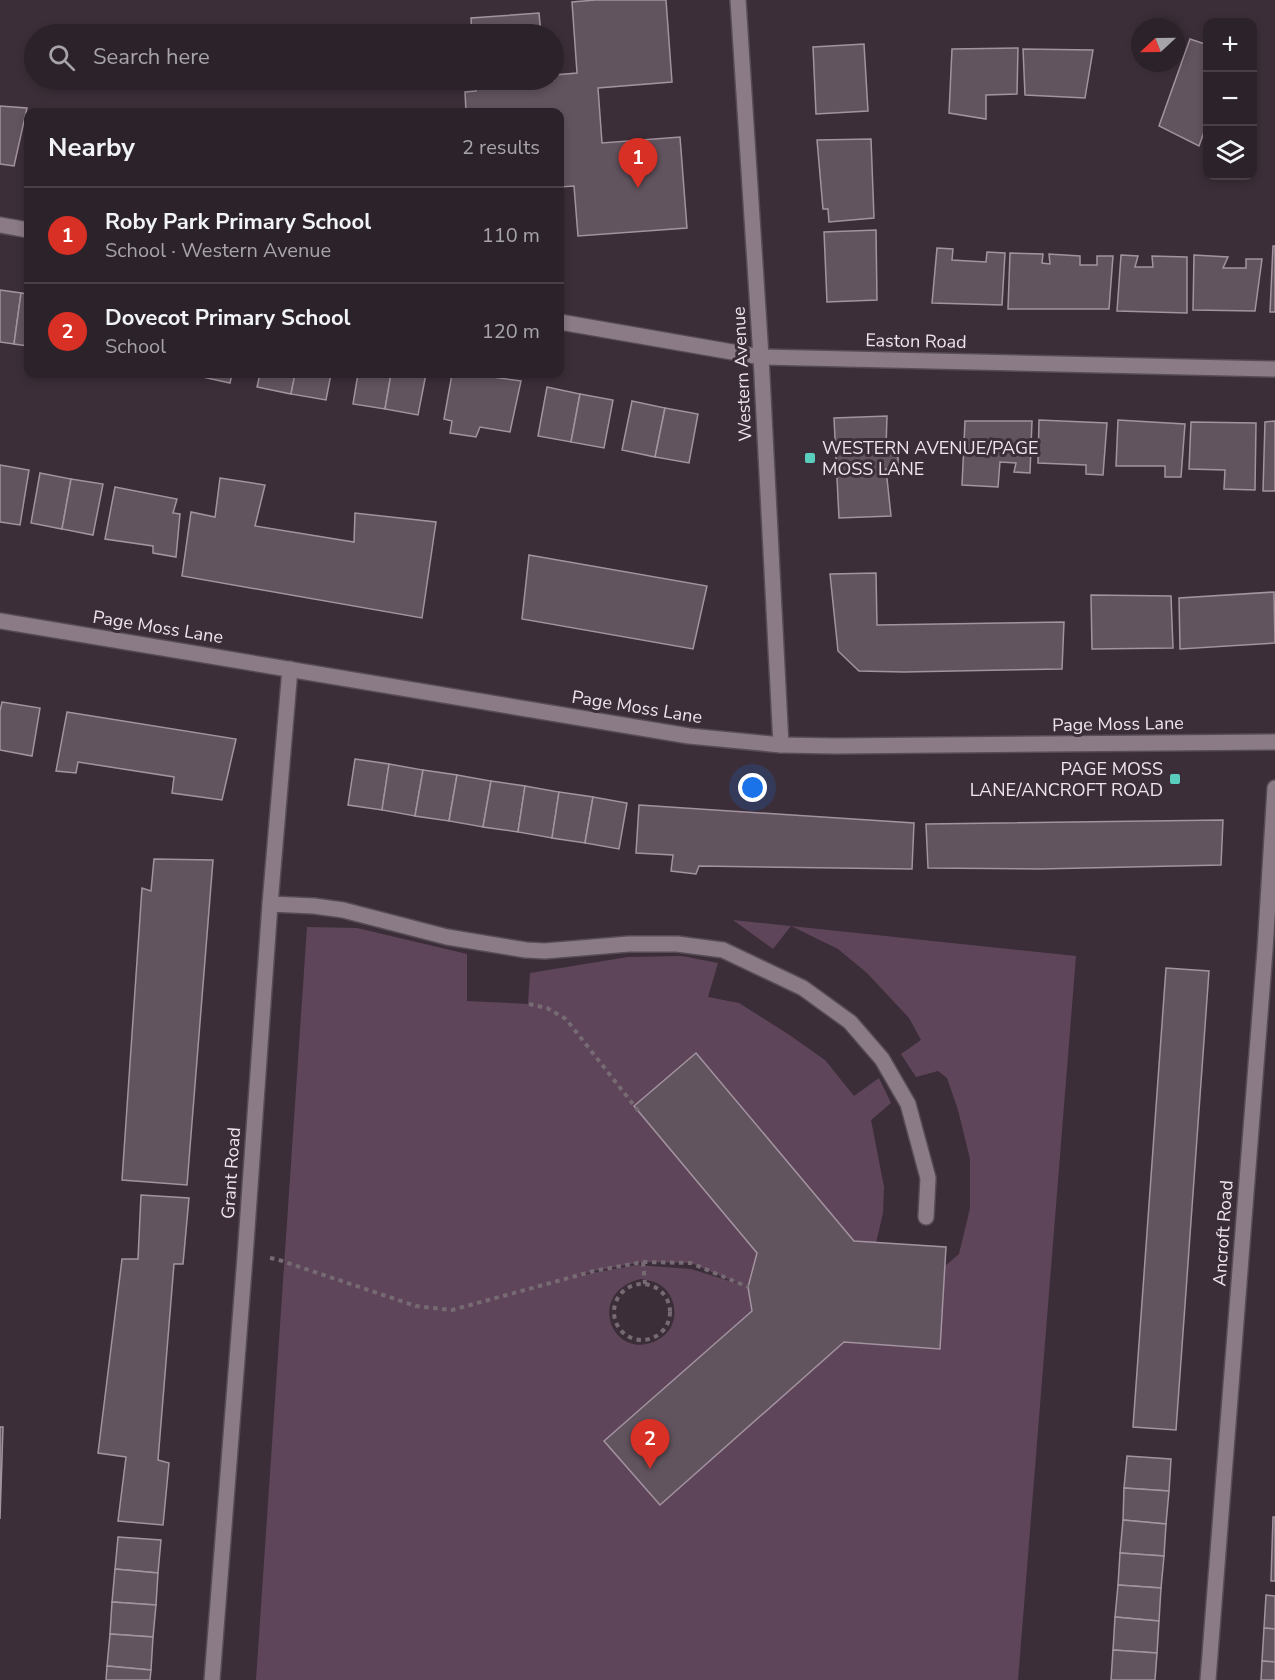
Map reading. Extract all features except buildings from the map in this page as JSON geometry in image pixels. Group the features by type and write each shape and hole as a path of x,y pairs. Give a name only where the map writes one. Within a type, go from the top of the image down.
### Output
{"street":[{"name":"Western Avenue","path":"738,0 761,357 781,745"},
{"path":"0,225 24,229"},
{"name":"Easton Road","path":"564,323 761,357 1275,369"},
{"name":"Page Moss Lane","path":"0,621 689,736 781,745 1275,742"},
{"name":"Grant Road","path":"212,1680 270,904 290,669"},
{"name":"Ancroft Road","path":"1208,1680 1275,788"},
{"path":"270,904 343,910 447,937 526,951 629,944 677,944 723,950 783,978 802,988 850,1022 882,1059 908,1104 928,1178 926,1217"}],"path":[{"path":"528,1004 547,1008 566,1019 640,1113"},
{"path":"245,1257 276,1259 417,1306 452,1310 594,1271 643,1262 691,1263 748,1287"},
{"path":"643,1262 645,1284"},
{"path":"636,1284 645,1284 654,1286 667,1299 670,1308 669,1318 660,1334 652,1339 634,1340 619,1329 613,1311 615,1302 627,1288 636,1284"}],"shaded area":[{"path":"733,920 791,926 773,949"},
{"path":"791,926 1076,956 1018,1680 256,1680 307,927 357,928 467,954 467,1001 528,1004 530,973 628,957 682,956 718,963 708,997 739,1003 788,1034 825,1060 854,1096 879,1078 891,1103 871,1120 884,1187 883,1213 876,1243 854,1241 697,1054 634,1106 757,1253 748,1287 752,1311 605,1441 660,1505 844,1342 939,1349 945,1266 959,1254 970,1208 970,1159 958,1110 947,1078 938,1071 916,1077 901,1054 921,1040 909,1018 867,973 838,949","holes":["643,1262 691,1263 739,1284 691,1269 636,1265 577,1276","641,1279 656,1283 667,1291 673,1301 674,1318 670,1329 660,1339 647,1344 633,1344 622,1339 614,1330 610,1319 610,1307 615,1295 625,1286"]}],"place":[{"name":"Roby Park Primary School","path":"638,188"},
{"name":"WESTERN AVENUE/PAGE MOSS LANE","path":"810,458"},
{"name":"PAGE MOSS LANE/ANCROFT ROAD","path":"1175,779"},
{"name":"Dovecot Primary School","path":"650,1469"}]}
